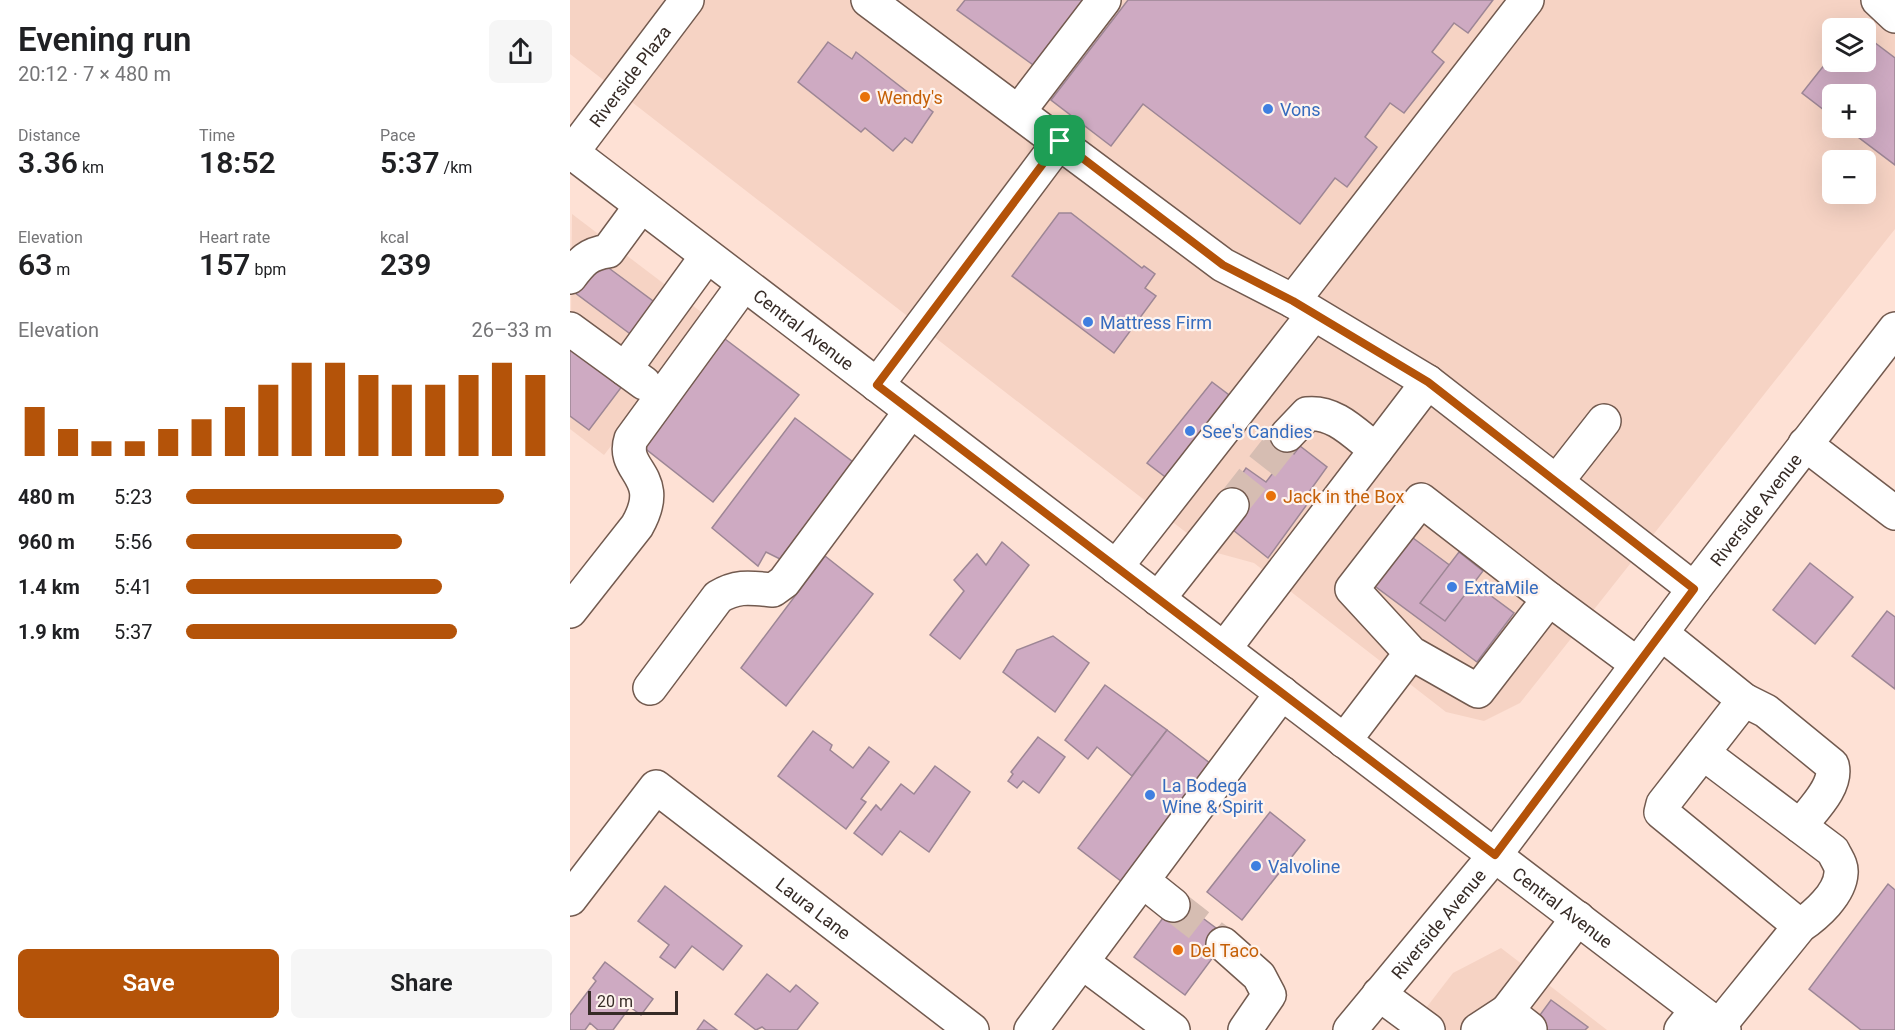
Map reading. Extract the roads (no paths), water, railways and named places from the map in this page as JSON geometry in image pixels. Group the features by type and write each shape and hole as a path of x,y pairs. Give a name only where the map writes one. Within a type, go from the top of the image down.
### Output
{"main road":[{"name":"Riverside Plaza","path":"571,153 687,0"},
{"path":"868,0 1060,141 1223,265 1303,308 1428,382 1694,589"},
{"path":"1019,111 1104,0"},
{"path":"1116,567 1527,0"},
{"path":"1878,0 1895,16"},
{"path":"877,385 1060,141"},
{"name":"Central Avenue","path":"571,153 1578,918 1705,1024"},
{"path":"570,277 584,258 593,253 608,251 641,206"},
{"path":"625,369 707,256"},
{"path":"570,611 637,526 646,510 649,494 630,456 629,445 637,429 744,284"},
{"path":"570,329 662,396"},
{"name":"Riverside Avenue","path":"1350,1030 1495,855 1694,589 1895,329"},
{"path":"1224,649 1428,382"},
{"path":"650,688 718,597 734,588 747,586 773,590 784,582 911,411"},
{"path":"1287,435 1307,414 1320,413 1336,419 1376,450"},
{"path":"1557,481 1604,421"},
{"path":"1805,444 1895,513"},
{"path":"1550,599 1478,691 1411,653 1352,590 1421,500 1637,664"},
{"path":"1158,599 1232,505"},
{"path":"1661,633 1744,699 1766,711 1832,765 1834,773 1830,785 1800,826"},
{"path":"1344,741 1411,653"},
{"path":"1031,1030 1281,693"},
{"path":"1744,699 1663,804 1661,812 1800,926"},
{"path":"1703,753 1833,851 1841,866 1838,886 1813,917 1800,926 1705,1024"},
{"name":"Laura Lane","path":"570,899 656,787 972,1030"},
{"path":"1143,881 1173,905"},
{"path":"1478,1030 1518,1020 1578,918"},
{"path":"1223,944 1259,976 1269,995 1245,1030"},
{"path":"1082,962 1173,1030"},
{"path":"1379,994 1428,1030"}],"tunnel":[{"path":"1232,505 1287,435"},
{"path":"1173,905 1223,944"}],"place":[{"name":"Wendy's","path":"865,97"},
{"name":"Vons","path":"1268,109"},
{"name":"Mattress Firm","path":"1088,322"},
{"name":"See's Candies","path":"1190,431"},
{"name":"Jack in the Box","path":"1271,496"},
{"name":"ExtraMile","path":"1452,587"},
{"name":"La Bodega Wine & Spirit","path":"1150,795"},
{"name":"Valvoline","path":"1256,866"},
{"name":"Del Taco","path":"1178,950"}]}
